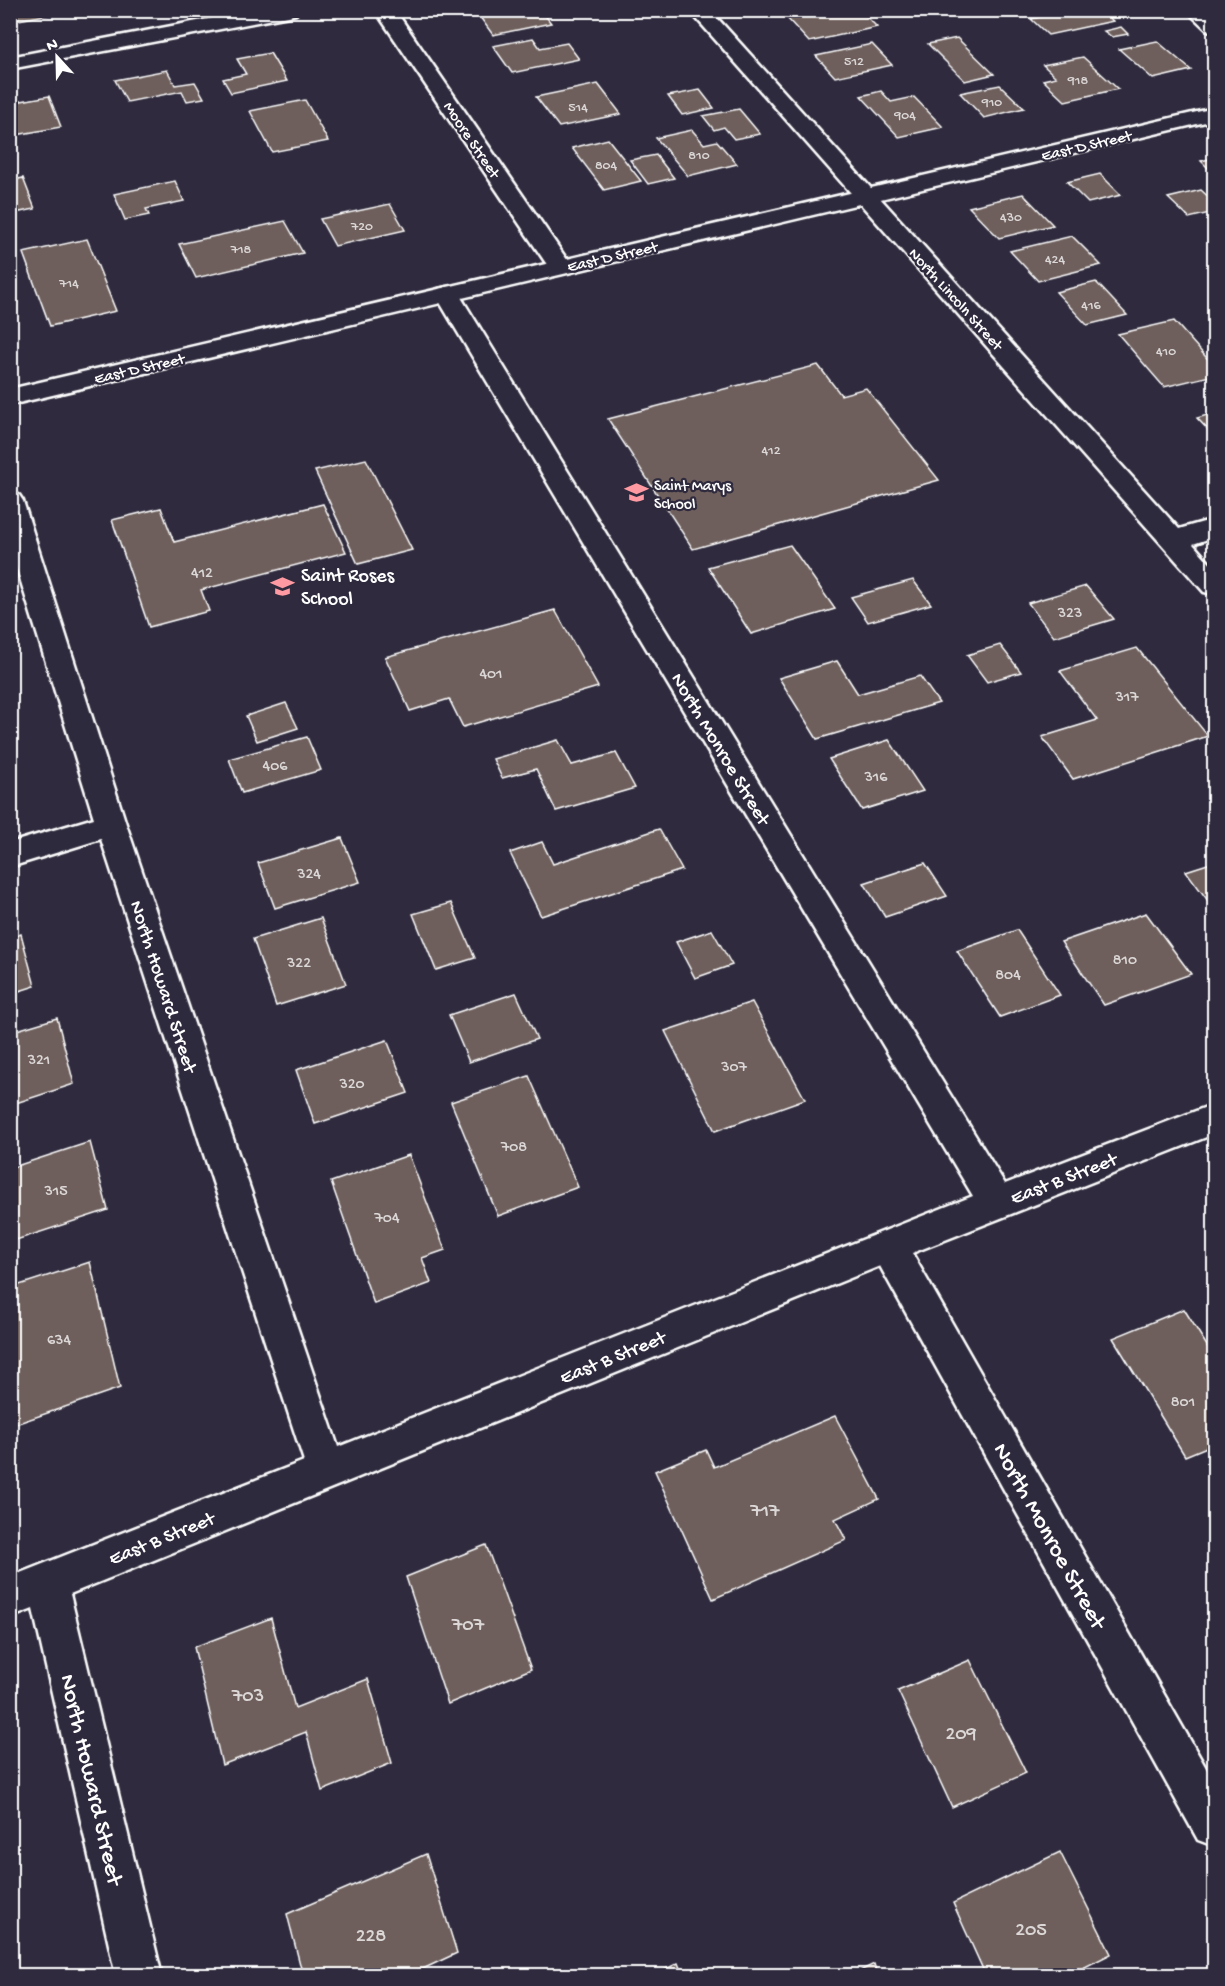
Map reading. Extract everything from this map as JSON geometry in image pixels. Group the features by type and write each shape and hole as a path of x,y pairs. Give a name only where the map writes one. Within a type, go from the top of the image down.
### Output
{"street":[{"path":"10,63 289,10"},
{"name":"Moore Street","path":"385,10 560,267"},
{"name":"North Lincoln Street","path":"699,10 1215,585"},
{"path":"1196,10 1215,26"},
{"name":"East D Street","path":"10,397 1215,114"},
{"name":"North Monroe Street","path":"447,294 996,1202"},
{"name":"North Howard Street","path":"10,501 111,824 326,1469"},
{"path":"1175,540 1215,528"},
{"path":"10,855 111,824"},
{"name":"East B Street","path":"29,1591 326,1469 996,1202 1215,1119"},
{"name":"North Monroe Street","path":"888,1246 1215,1824"},
{"name":"North Howard Street","path":"29,1591 139,1976"}],"building":[{"path":"15,10 73,10 19,20"},
{"path":"491,10 520,10 522,13 541,10 551,23 493,35 477,13"},
{"path":"860,10 877,27 809,42 787,18 821,11 826,16"},
{"path":"1073,10 1101,10 1113,21 1048,35 1031,19"},
{"path":"1121,27 1128,34 1112,37 1104,31"},
{"path":"533,38 540,48 567,43 579,59 512,73 493,46"},
{"path":"957,38 994,74 965,81 928,44"},
{"path":"1157,41 1191,70 1153,79 1119,49"},
{"path":"872,44 892,65 835,77 816,56"},
{"path":"270,53 287,81 231,93 223,79 246,74 237,59"},
{"path":"1083,57 1118,89 1065,101 1043,80 1056,77 1043,65"},
{"path":"167,70 175,85 195,82 204,98 187,101 182,91 127,102 115,80"},
{"path":"598,84 621,114 559,127 536,97"},
{"path":"1000,85 1024,108 984,118 960,93"},
{"path":"700,90 714,108 682,115 668,96"},
{"path":"881,91 891,102 914,97 943,127 899,137 861,96"},
{"path":"49,96 61,127 10,136 10,103"},
{"path":"305,100 328,141 272,152 250,111"},
{"path":"739,109 760,134 734,139 724,127 714,130 703,116"},
{"path":"692,130 704,144 717,141 737,164 688,176 656,138"},
{"path":"608,139 641,181 604,190 572,148"},
{"path":"656,155 674,178 648,184 630,160"},
{"path":"1214,158 1214,174 1201,161"},
{"path":"1100,174 1121,195 1088,203 1067,182"},
{"path":"23,178 35,209 10,214 10,181"},
{"path":"175,181 184,201 146,209 149,215 125,220 114,194"},
{"path":"1201,190 1214,202 1214,212 1189,218 1168,198"},
{"path":"1023,194 1053,225 999,238 969,207"},
{"path":"390,204 405,230 335,246 320,219"},
{"path":"285,221 303,253 196,278 179,244"},
{"path":"1072,236 1101,265 1038,281 1010,251"},
{"path":"87,239 116,311 50,326 23,253"},
{"path":"1096,282 1127,315 1087,325 1056,292"},
{"path":"1174,321 1214,366 1214,375 1164,387 1118,334"},
{"path":"818,365 841,395 866,388 939,480 693,549 608,419"},
{"path":"1214,413 1214,436 1197,418"},
{"path":"366,459 412,550 358,564 315,471"},
{"path":"323,504 346,552 201,590 209,611 149,627 112,520 161,508 174,542"},
{"path":"790,545 835,609 751,634 708,567"},
{"path":"913,580 931,604 868,622 851,597"},
{"path":"1086,586 1114,619 1054,637 1028,603"},
{"path":"555,610 598,687 463,727 449,699 410,711 385,657"},
{"path":"1000,645 1021,672 987,682 967,655"},
{"path":"1137,648 1208,736 1073,779 1042,737 1097,720 1060,671"},
{"path":"837,661 858,694 920,676 939,703 817,739 779,678"},
{"path":"286,703 298,728 257,741 246,716"},
{"path":"307,737 321,770 242,793 229,759"},
{"path":"558,740 572,765 616,753 635,788 556,811 536,769 502,778 493,759"},
{"path":"889,740 923,791 862,810 829,759"},
{"path":"659,829 682,870 541,916 510,853 542,842 553,864"},
{"path":"342,838 360,882 275,908 258,863"},
{"path":"1214,862 1214,909 1186,871"},
{"path":"925,863 947,896 885,917 864,883"},
{"path":"451,903 475,958 436,970 413,914"},
{"path":"1146,913 1191,974 1104,1005 1061,942"},
{"path":"321,918 346,984 276,1006 253,939"},
{"path":"712,930 732,965 695,978 676,942"},
{"path":"1017,930 1060,995 1000,1017 957,951"},
{"path":"21,934 35,986 10,994 10,938"},
{"path":"516,993 537,1039 469,1062 449,1015"},
{"path":"752,1002 805,1099 715,1131 665,1031"},
{"path":"57,1018 74,1084 10,1105 10,1032"},
{"path":"387,1040 408,1093 315,1124 296,1070"},
{"path":"529,1076 578,1187 498,1216 451,1102"},
{"path":"90,1142 108,1210 10,1242 10,1168"},
{"path":"409,1155 445,1250 422,1258 431,1283 374,1304 331,1182"},
{"path":"90,1262 120,1388 10,1426 10,1288"},
{"path":"1184,1309 1214,1357 1214,1444 1185,1456 1113,1338"},
{"path":"835,1416 879,1499 835,1519 846,1540 713,1599 655,1471 706,1450 714,1467"},
{"path":"486,1545 531,1669 448,1704 406,1577"},
{"path":"271,1618 295,1708 368,1679 392,1763 322,1791 306,1732 222,1765 194,1647"},
{"path":"970,1660 1026,1773 952,1807 898,1691"},
{"path":"1060,1852 1111,1954 1067,1976 986,1976 953,1903"},
{"path":"426,1854 457,1953 408,1976 303,1976 287,1914"},
{"path":"678,1963 683,1976 652,1976"},
{"path":"874,1964 878,1976 850,1976"}],"place":[{"name":"Saint Marys School","path":"636,493"},
{"name":"Saint Roses School","path":"283,586"}]}
